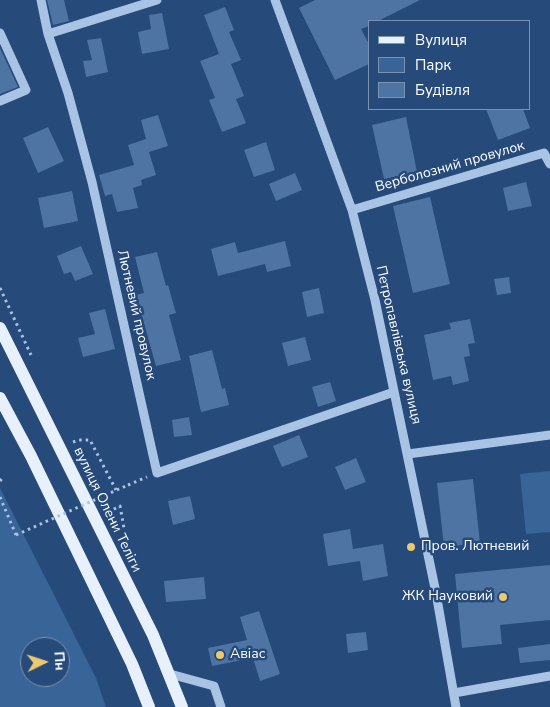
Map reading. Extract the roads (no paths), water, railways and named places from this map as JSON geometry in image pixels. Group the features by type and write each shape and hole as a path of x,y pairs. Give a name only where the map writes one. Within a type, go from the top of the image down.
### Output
{"main road":[{"name":"вулиця Олени Теліги","path":"0,328 153,635 182,707"},
{"path":"0,398 31,456 120,638 149,707"}],"street":[{"name":"Лютневий провулок","path":"41,0 48,34 68,93 92,182 157,473 394,392"},
{"path":"48,34 157,0"},
{"name":"Петропавлівська вулиця","path":"276,0 352,210 376,300 408,454 456,707"},
{"path":"0,33 26,90 0,101"},
{"name":"Верболозний провулок","path":"352,210 544,153 550,164"},
{"path":"408,454 550,435"},
{"path":"170,674 214,686 221,707"},
{"path":"454,693 550,676"}],"place":[{"name":"Пров. Лютневий","path":"411,547"},
{"name":"ЖК Науковий","path":"503,597"},
{"name":"Авіас","path":"220,655"}]}
